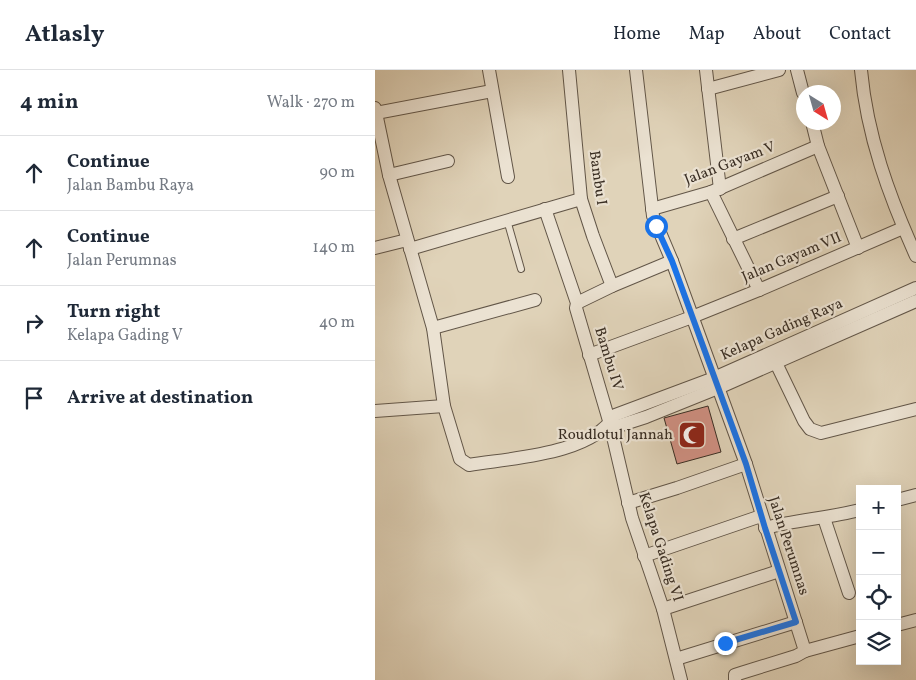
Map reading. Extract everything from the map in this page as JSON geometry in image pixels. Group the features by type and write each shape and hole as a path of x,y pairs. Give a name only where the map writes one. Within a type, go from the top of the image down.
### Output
{"street":[{"path":"489,70 509,177"},
{"name":"Bambu I","path":"569,70 581,199 593,236 613,286"},
{"name":"Jalan Perumnas","path":"636,70 652,208 656,226 672,261 746,464 805,651"},
{"path":"706,70 715,191 733,239 759,290"},
{"path":"708,89 779,70"},
{"path":"797,70 801,85"},
{"path":"861,70 865,108 870,131 889,192 916,256"},
{"path":"375,111 492,91"},
{"name":"Kelapa Gading Raya","path":"375,111 389,175 433,328 444,406 460,459 469,465 565,448 583,441 610,424 615,415 775,363 916,301"},
{"path":"814,130 818,146 858,248"},
{"name":"Jalan Gayam V","path":"652,208 715,191 818,146"},
{"path":"389,175 448,161"},
{"path":"733,239 837,196"},
{"path":"375,248 409,245 581,199"},
{"name":"Bambu IV","path":"545,209 577,303 576,308 610,424"},
{"name":"Jalan Gayam VII","path":"589,355 759,290 903,228"},
{"path":"577,303 672,261"},
{"name":"Kelapa Gading Raya","path":"716,383 916,288"},
{"path":"433,328 535,300"},
{"path":"775,363 804,421 810,429 821,433 916,410"},
{"path":"375,411 444,406"},
{"name":"Kelapa Gading VI","path":"610,424 629,503 644,556 663,609 681,680"},
{"path":"629,503 746,464"},
{"path":"901,499 916,496"},
{"path":"644,556 763,522 784,523 824,518 856,511"},
{"path":"824,518 849,593"},
{"path":"663,609 779,571"},
{"path":"901,625 916,620"},
{"path":"676,659 796,622"},
{"path":"735,680 735,675 805,651 856,637"}],"lane":[{"path":"507,220 521,269"}],"building":[{"name":"Roudlotul Jannah","path":"708,406 721,452 677,464 664,418"}],"place":[{"name":"Roudlotul Jannah","path":"692,435"}],"route":[{"path":"656,226 672,261 746,464 796,622 725,643"}]}
